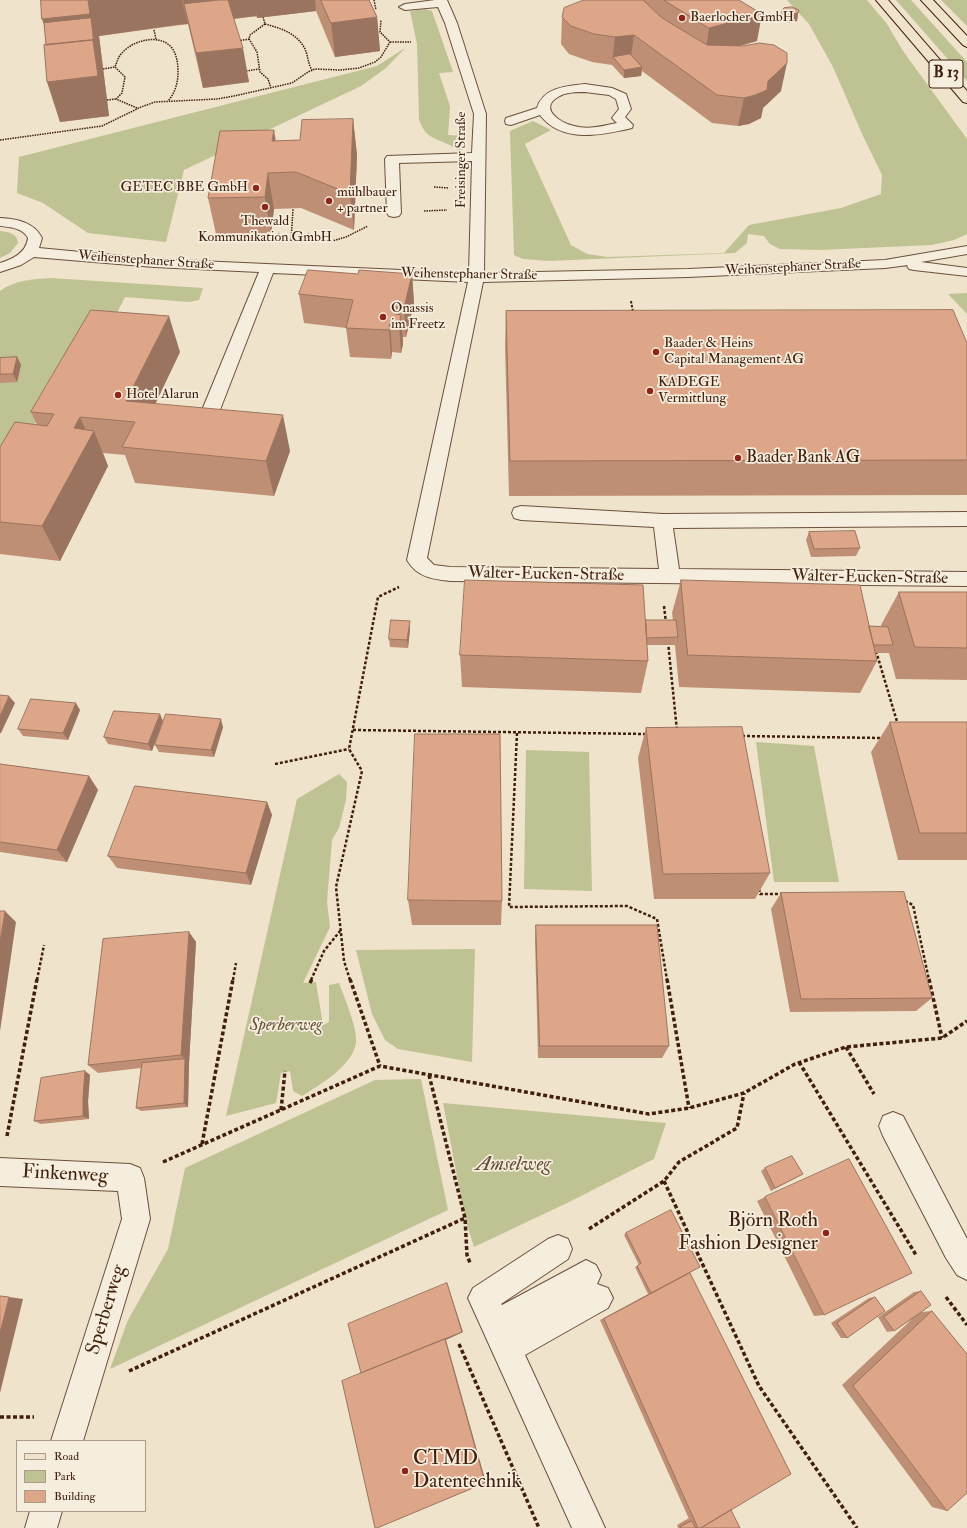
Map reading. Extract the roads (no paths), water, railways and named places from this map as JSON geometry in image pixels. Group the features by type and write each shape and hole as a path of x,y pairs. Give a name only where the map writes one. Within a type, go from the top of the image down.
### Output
{"main road":[{"name":"B 13","path":"882,0 967,99"},
{"name":"B 13","path":"927,0 967,43"}],"street":[{"path":"405,7 442,1"},
{"name":"Freisinger Straße","path":"442,1 451,23 480,114 476,278"},
{"path":"585,88 599,89 612,92 622,97 625,109 618,118 628,125 600,131 573,130 551,121 545,115 544,110 545,102 550,96 560,92 585,88"},
{"path":"511,121 544,110"},
{"path":"394,213 392,159 479,157"},
{"path":"0,222 19,224 29,229 35,236 35,244 30,252 12,264 0,268"},
{"name":"Weihenstephaner Straße","path":"30,252 154,262 476,278 688,273 885,264 965,249"},
{"name":"Weihenstephaner Straße","path":"885,264 967,272"},
{"path":"208,414 268,268"},
{"name":"Walter-Eucken-Straße","path":"476,278 417,560 429,571 450,574 967,579"},
{"path":"521,513 663,522 967,518"},
{"path":"663,522 665,576"},
{"path":"893,1126 956,1248 967,1264"},
{"name":"Finkenweg","path":"0,1172 130,1178"},
{"name":"Sperberweg","path":"67,1440 136,1219 130,1178"},
{"path":"558,1249 482,1298 589,1528"},
{"path":"501,1337 592,1287"},
{"path":"41,1528 46,1512"}],"place":[{"name":"Baerlocher GmbH","path":"682,18"},
{"name":"GETEC BBE GmbH","path":"256,188"},
{"name":"mühlbauer + partner","path":"329,201"},
{"name":"Thewald Kommunikation GmbH","path":"265,207"},
{"name":"Onassis im Freetz","path":"383,317"},
{"name":"Baader & Heins Capital Management AG","path":"656,352"},
{"name":"KADEGE Vermittlung","path":"650,391"},
{"name":"Hotel Alarun","path":"118,395"},
{"name":"Baader Bank AG","path":"738,458"},
{"name":"Björn Roth Fashion Designer","path":"826,1233"},
{"name":"CTMD Datentechnik","path":"405,1471"}],"park label":[{"name":"Amselweg","path":"513,1166"}]}
